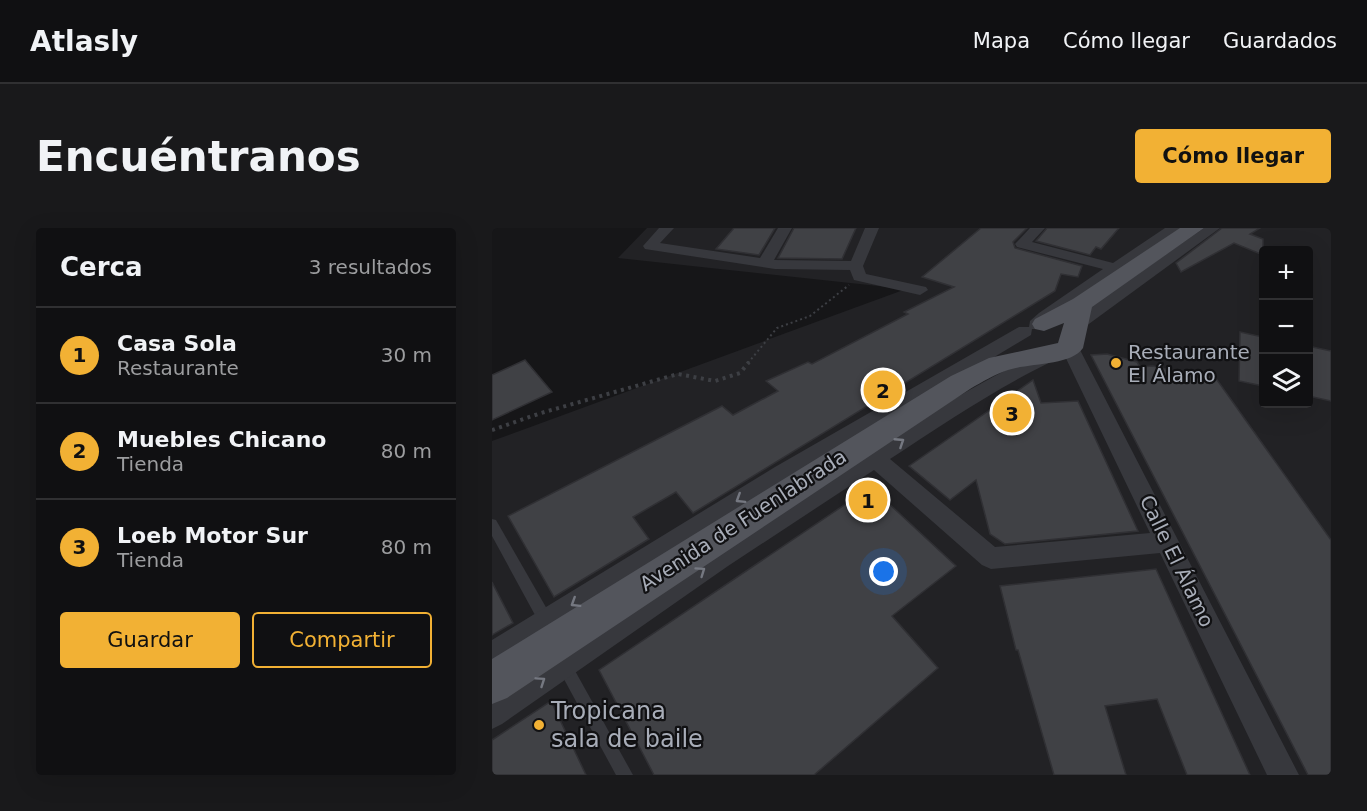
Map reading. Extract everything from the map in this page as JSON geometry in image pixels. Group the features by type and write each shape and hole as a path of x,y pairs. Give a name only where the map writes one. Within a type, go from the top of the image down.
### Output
{"main road":[{"path":"998,364 1067,337 1194,228"},
{"path":"1032,328 1028,345 1067,337"},
{"path":"1032,328 1067,337"},
{"path":"998,364 1032,328"},
{"name":"Avenida de Fuenlabrada","path":"492,683 846,452 924,404 998,364"}],"street":[{"path":"667,228 650,246 765,263 857,272 920,290"},
{"path":"765,263 785,228"},
{"path":"857,272 872,228"},
{"path":"1038,228 1022,244 1116,268"},
{"path":"492,655 783,473 1032,328 1045,316 1173,228"},
{"path":"492,714 718,559 1067,337 1213,228"},
{"name":"Calle El Álamo","path":"1067,337 1283,775"},
{"path":"874,458 992,558 1167,542"}],"lane":[{"path":"492,524 546,621"},
{"path":"564,665 624,775"}],"path":[{"path":"492,430 541,413 678,374 715,381 740,373 777,328 810,316 857,272"}],"shaded area":[{"path":"647,228 1331,228 1331,775 492,775 492,441 906,289 618,258"}],"building":[{"path":"734,228 775,228 759,255 716,249"},
{"path":"794,228 856,228 842,259 778,258"},
{"path":"981,228 1027,228 1013,242 1015,248 1082,266 1078,277 1061,274 1055,291 693,513 676,492 633,517 649,539 554,597 508,516 722,406 733,415 778,391 766,381 808,362 812,364 908,314 904,312 954,287 922,277"},
{"path":"1047,228 1119,228 1101,249 1096,247 1090,255 1036,241"},
{"path":"1222,228 1260,228 1250,234 1263,239 1263,246 1259,246 1259,253 1234,243 1181,272 1176,263"},
{"path":"1240,332 1259,336 1259,385 1239,381"},
{"path":"1313,347 1331,351 1331,401 1313,397"},
{"path":"1107,354 1137,362 1140,367 1153,366 1190,375 1193,379 1215,377 1331,540 1331,775 1308,775 1091,355"},
{"path":"525,360 552,392 492,420 492,375"},
{"path":"1033,380 1041,403 1078,401 1138,531 1005,544 990,534 976,480 950,500 909,466"},
{"path":"871,487 956,566 892,616 938,668 814,775 654,775 599,670"},
{"path":"1156,569 1250,775 1187,775 1157,699 1105,706 1126,775 1054,775 1018,650 1016,650 1000,586"},
{"path":"492,582 513,623 492,635"},
{"path":"551,701 586,775 492,775 492,740"}],"place":[{"name":"Restaurante El Álamo","path":"1116,363"},
{"name":"Muebles Chicano","path":"883,390"},
{"name":"Loeb Motor Sur","path":"1012,413"},
{"name":"Casa Sola","path":"868,500"},
{"name":"Tropicana sala de baile","path":"539,725"}]}
